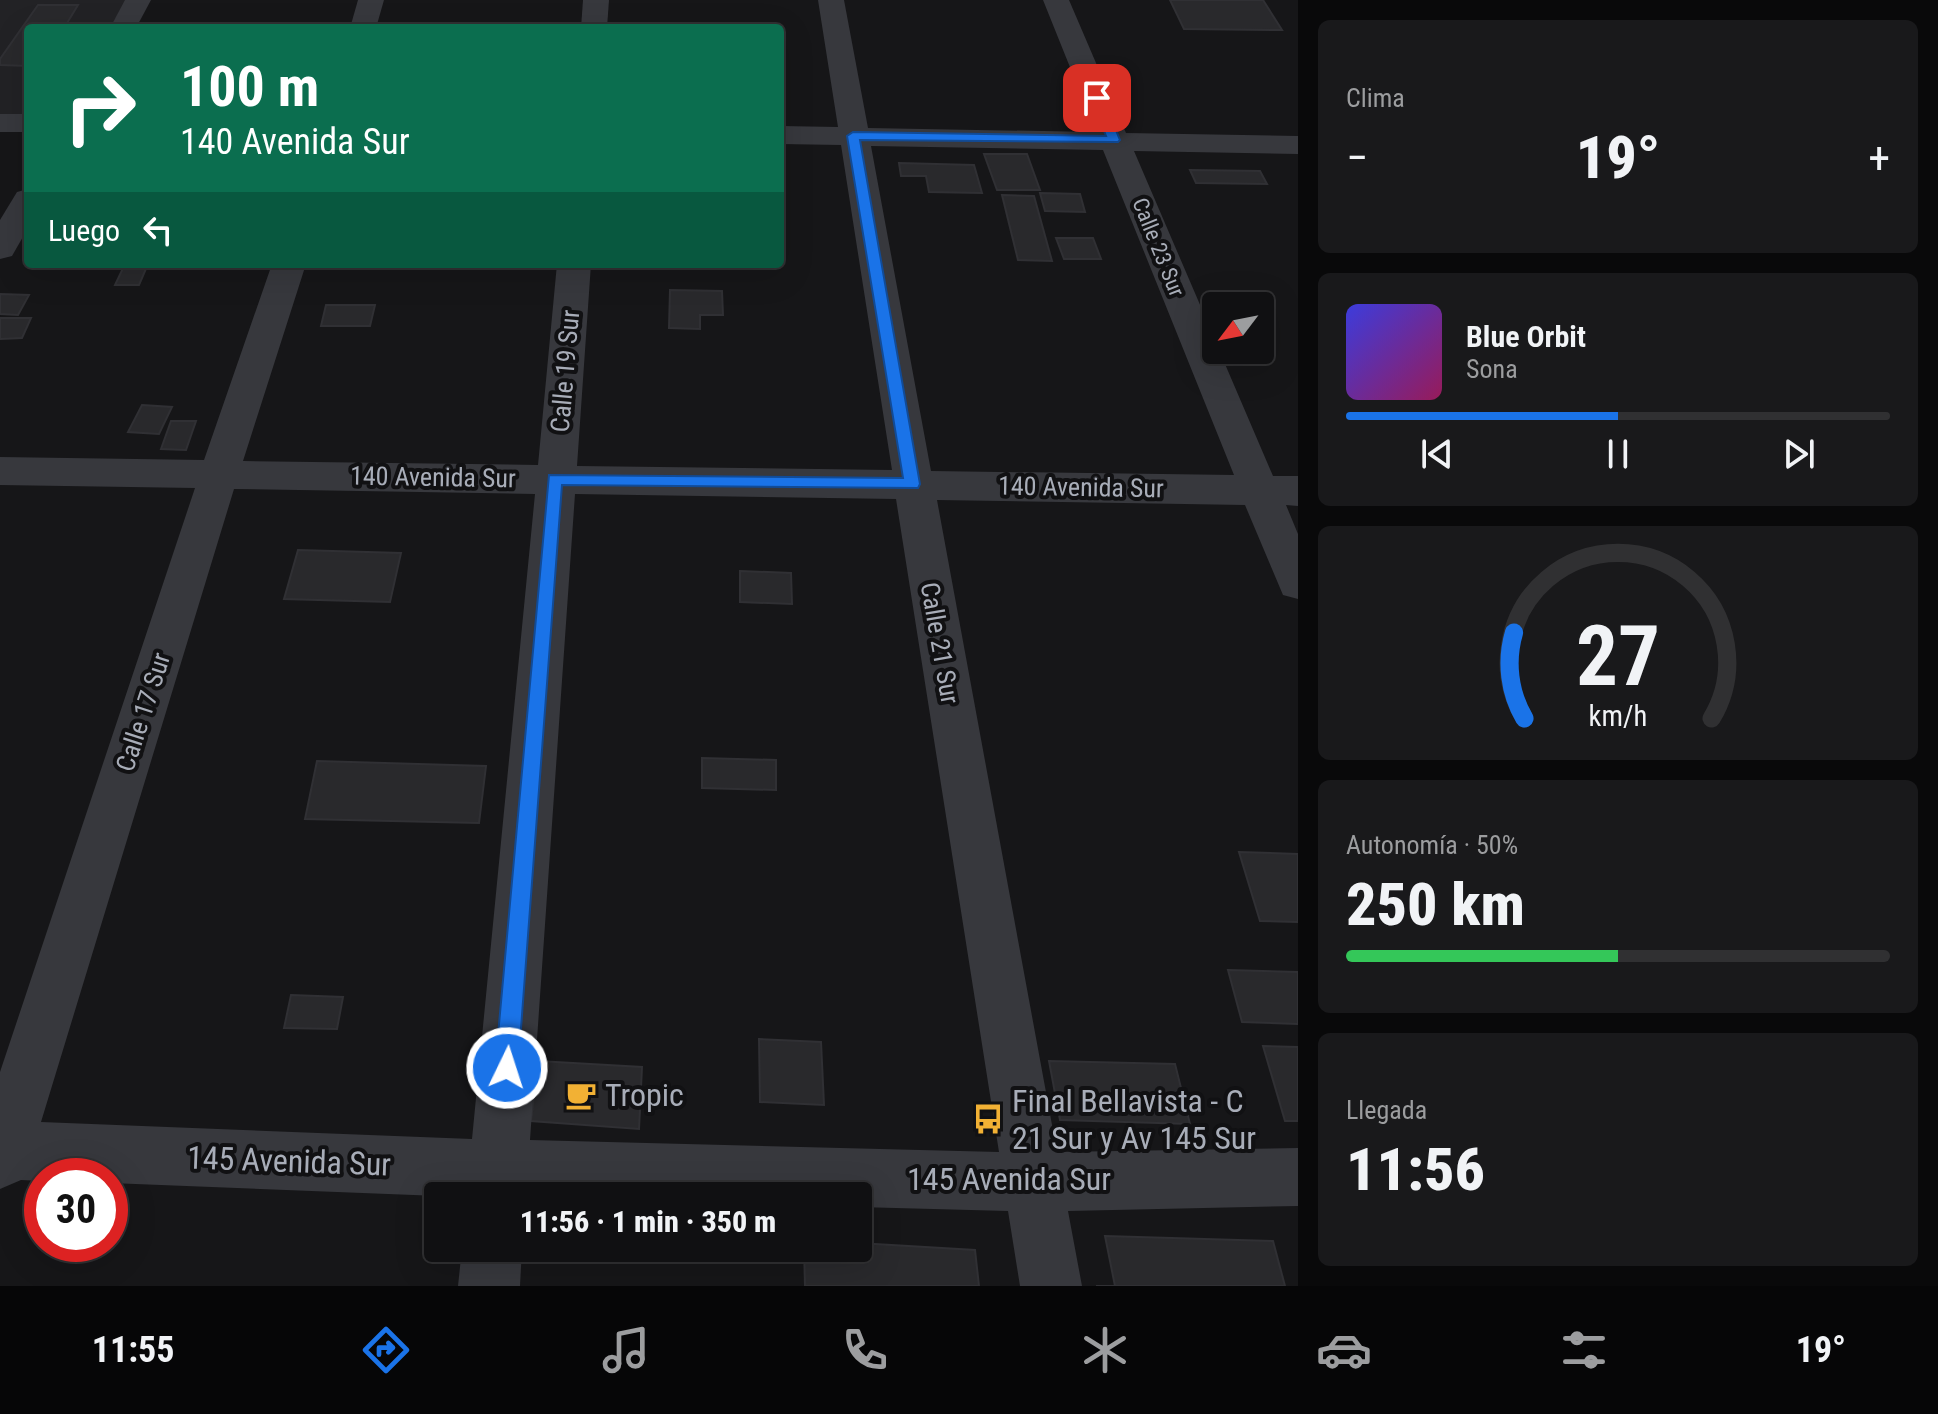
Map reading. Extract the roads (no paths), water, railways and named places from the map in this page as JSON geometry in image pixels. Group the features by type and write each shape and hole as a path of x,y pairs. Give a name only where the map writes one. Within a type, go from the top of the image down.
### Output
{"street":[{"path":"125,24 138,0"},
{"path":"364,24 371,0"},
{"path":"594,24 596,0"},
{"name":"Calle 21 Sur","path":"831,0 1051,1286"},
{"name":"Calle 23 Sur","path":"1056,0 1114,140 1280,491 1298,583"},
{"path":"0,123 24,123"},
{"path":"784,135 1298,145"},
{"path":"0,249 24,206"},
{"name":"Calle 17 Sur","path":"1,1154 288,268"},
{"name":"Calle 19 Sur","path":"497,1182 574,268"},
{"name":"140 Avenida Sur","path":"0,471 1280,491"},
{"name":"145 Avenida Sur","path":"1,1154 480,1182"},
{"name":"145 Avenida Sur","path":"872,1182 1298,1177"},
{"path":"489,1286 491,1262"}],"place":[{"name":"Tropic","path":"581,1095"},
{"name":"Final Bellavista - C 21 Sur y Av 145 Sur","path":"988,1119"}]}
